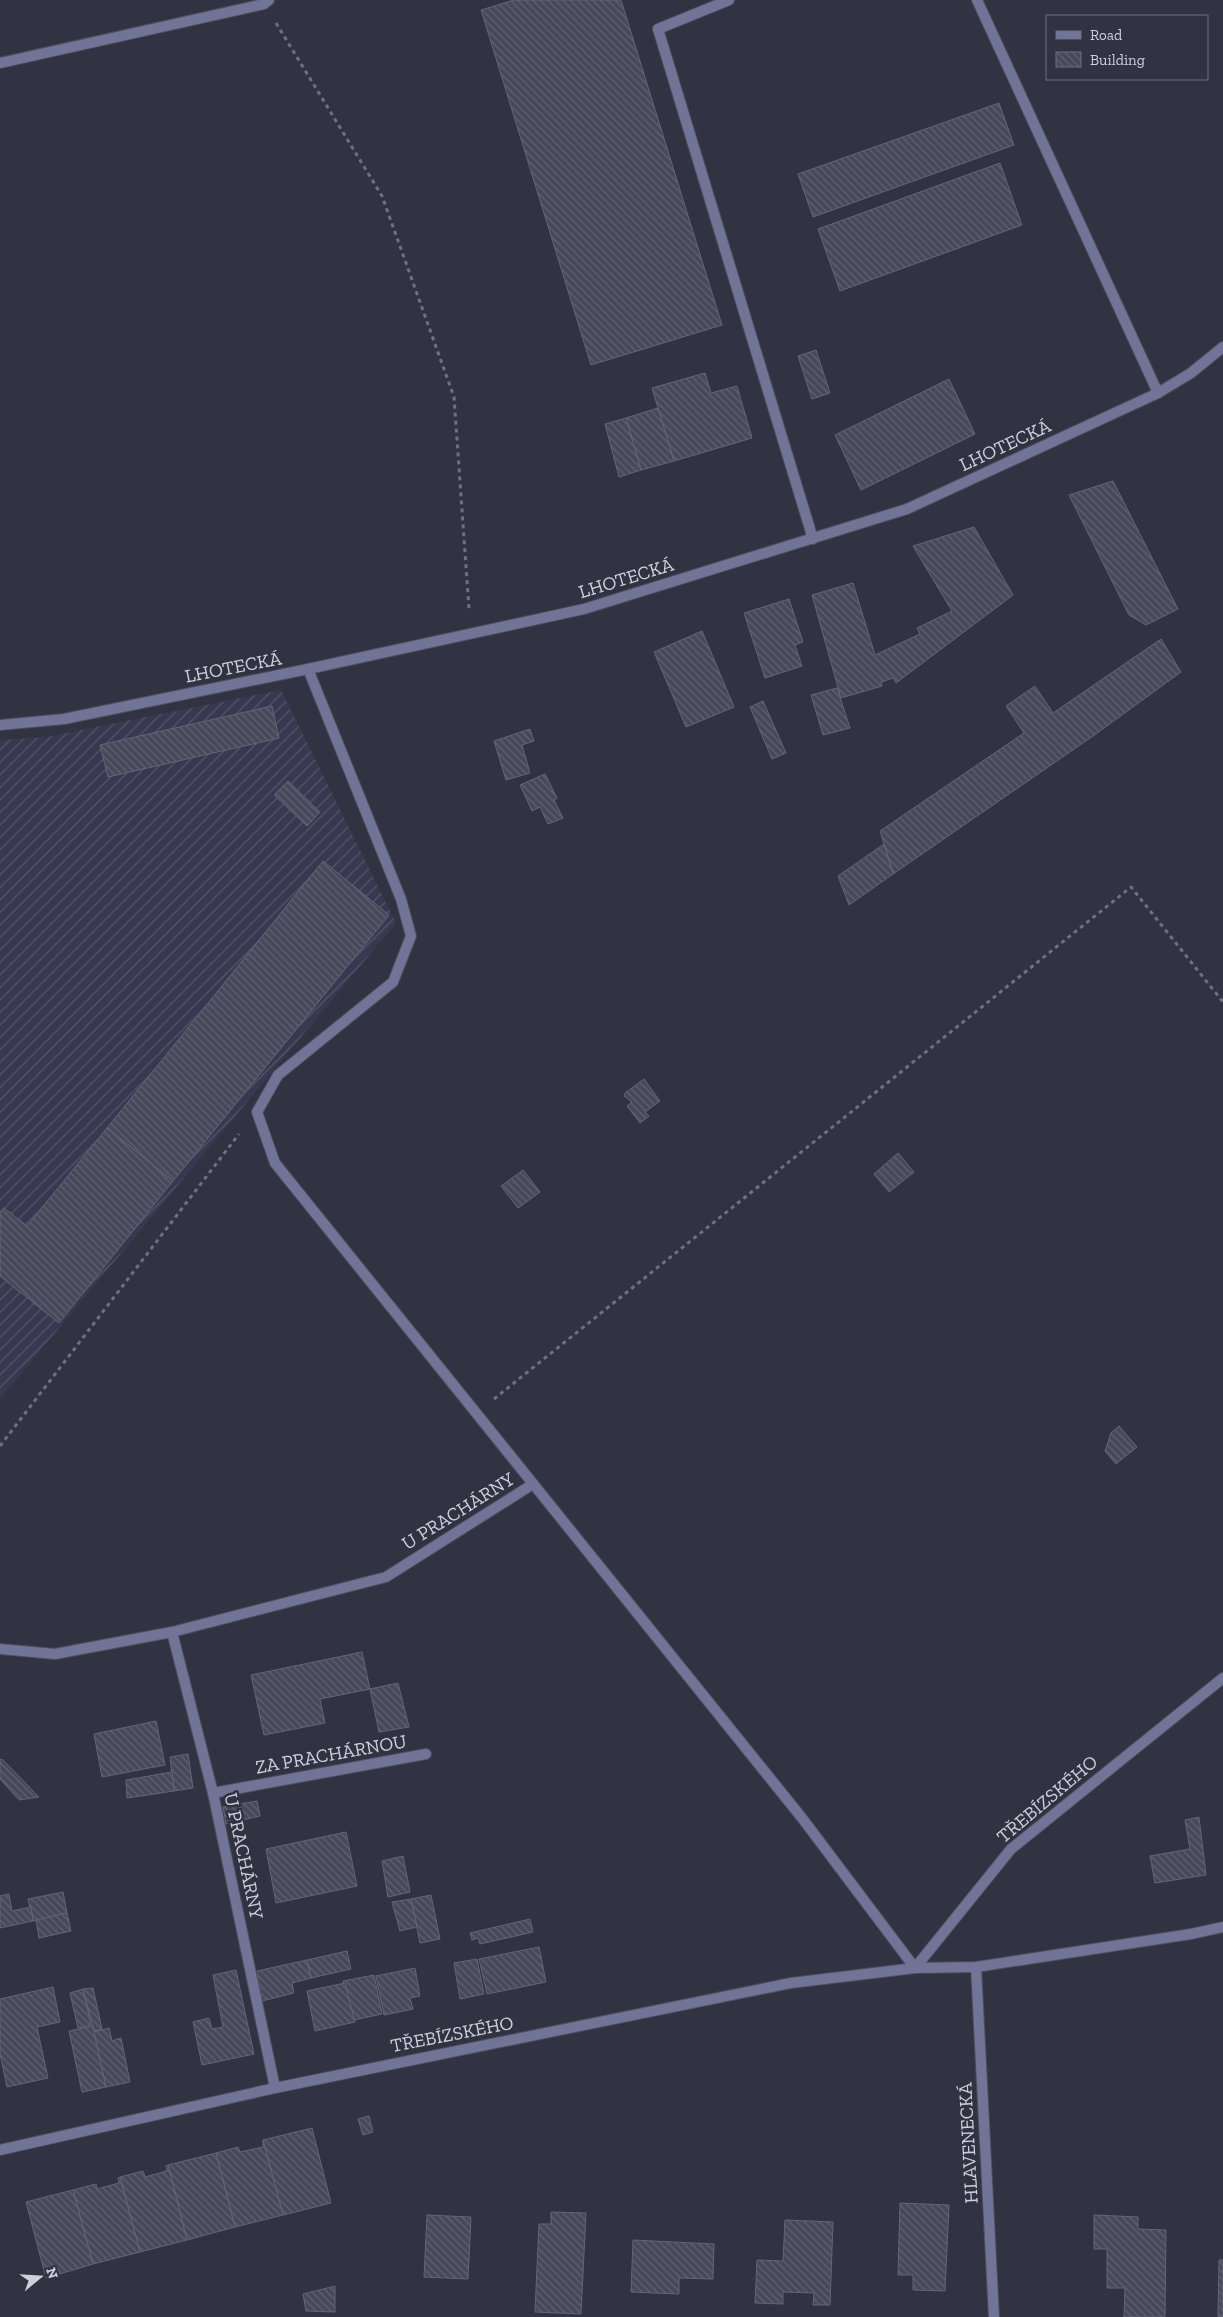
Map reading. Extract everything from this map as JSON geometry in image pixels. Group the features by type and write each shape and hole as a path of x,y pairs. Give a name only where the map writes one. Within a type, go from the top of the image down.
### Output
{"street":[{"path":"729,0 658,28 813,539"},
{"path":"977,0 1158,393"},
{"path":"0,63 266,2"},
{"name":"LHOTECKÁ","path":"0,725 64,719 308,670 584,609 813,539 907,509 1158,393 1191,373 1223,347"},
{"path":"308,670 400,898 412,936 393,982 278,1075 257,1112 275,1163 802,1818 915,1968"},
{"name":"U PRACHÁRNY","path":"0,1649 55,1654 172,1632 386,1577 533,1484"},
{"name":"U PRACHÁRNY","path":"172,1632 213,1793 275,2088"},
{"name":"TŘEBÍZSKÉHO","path":"915,1968 1011,1849 1223,1678"},
{"name":"ZA PRACHÁRNOU","path":"213,1793 426,1754"},
{"name":"TŘEBÍZSKÉHO","path":"0,2150 275,2088 791,1983 915,1968 976,1967 1191,1934 1223,1927"},
{"name":"HLAVENECKÁ","path":"976,1967 994,2317"}],"path":[{"path":"266,2 382,196 454,397 470,633"},
{"path":"477,1414 1131,887 1223,1002"},
{"path":"0,1446 257,1112"}],"shaded area":[{"path":"281,690 396,923 0,1399 0,740 46,737"}],"building":[{"path":"514,0 621,0 722,325 591,365 481,10"},
{"path":"999,103 1014,145 813,217 798,174"},
{"path":"1000,163 1022,225 840,291 818,229"},
{"path":"816,350 830,393 812,399 798,356"},
{"path":"705,373 711,393 737,386 752,438 674,461 652,388"},
{"path":"949,379 975,434 861,490 835,435"},
{"path":"658,408 674,461 641,470 626,418"},
{"path":"626,418 641,470 619,477 605,424"},
{"path":"1113,481 1178,609 1146,625 1129,615 1069,495"},
{"path":"974,527 1013,595 896,683 893,678 881,682 882,686 841,698 812,595 853,583 875,655 920,634 917,628 952,611 913,546"},
{"path":"789,599 803,642 795,645 802,666 765,678 744,613"},
{"path":"702,631 734,707 686,727 654,652"},
{"path":"1161,639 1181,672 1093,736 893,874 880,831 1024,733 1006,706 1035,686 1053,713"},
{"path":"837,688 850,728 823,735 811,695"},
{"path":"763,701 786,753 772,759 750,707"},
{"path":"272,706 279,738 108,777 100,745"},
{"path":"530,729 534,741 522,745 530,773 506,780 494,741"},
{"path":"545,774 557,798 554,800 563,818 548,824 540,807 532,811 520,785"},
{"path":"288,781 320,812 307,826 274,795"},
{"path":"884,844 893,874 849,905 838,876"},
{"path":"323,861 389,915 173,1181 107,1128"},
{"path":"644,1079 660,1101 645,1112 649,1116 640,1123 627,1106 632,1102 624,1096 625,1093"},
{"path":"107,1128 173,1181 59,1323 0,1276 0,1213 4,1208 27,1226"},
{"path":"898,1153 914,1172 889,1192 874,1174"},
{"path":"523,1170 540,1192 518,1208 501,1186"},
{"path":"1119,1426 1137,1447 1116,1464 1105,1451 1111,1433"},
{"path":"362,1652 370,1689 320,1699 325,1723 264,1735 251,1675"},
{"path":"398,1683 409,1727 379,1732 370,1689"},
{"path":"156,1721 165,1765 102,1777 94,1734"},
{"path":"188,1754 193,1788 174,1791 170,1757"},
{"path":"2,1759 39,1797 19,1800 0,1779 0,1760"},
{"path":"172,1772 174,1791 127,1798 126,1780"},
{"path":"257,1801 260,1816 226,1824 223,1807"},
{"path":"1199,1817 1206,1875 1155,1883 1150,1856 1190,1849 1185,1820"},
{"path":"346,1832 357,1886 276,1903 266,1849"},
{"path":"403,1856 410,1892 388,1897 382,1861"},
{"path":"63,1892 67,1913 33,1921 28,1899"},
{"path":"9,1894 12,1911 31,1907 33,1921 0,1928 0,1896"},
{"path":"431,1895 440,1939 420,1943 411,1899"},
{"path":"411,1899 417,1927 400,1931 392,1902"},
{"path":"67,1913 71,1931 39,1938 36,1920"},
{"path":"530,1919 533,1932 480,1944 478,1938 472,1940 470,1933"},
{"path":"539,1947 546,1982 487,1994 479,1959"},
{"path":"347,1951 351,1969 311,1978 307,1960"},
{"path":"477,1959 484,1994 460,1999 454,1963"},
{"path":"307,1960 311,1978 292,1983 294,1993 262,2001 257,1971"},
{"path":"415,1968 420,1996 410,1998 413,2009 384,2015 376,1976"},
{"path":"236,1970 254,2054 202,2065 193,2022 209,2018 212,2029 223,2027 213,1975"},
{"path":"374,1975 382,2014 354,2020 343,1981"},
{"path":"345,1983 355,2022 315,2031 307,1991"},
{"path":"53,1987 60,2022 37,2027 48,2078 7,2087 0,2054 0,1999"},
{"path":"93,1988 102,2029 94,2031 83,1989"},
{"path":"83,1989 91,2025 78,2028 70,1993"},
{"path":"93,2026 106,2087 82,2092 69,2031"},
{"path":"109,2028 112,2041 121,2038 130,2082 106,2087 94,2032"},
{"path":"369,2116 373,2132 363,2135 358,2119"},
{"path":"312,2128 331,2203 283,2215 263,2140"},
{"path":"263,2140 283,2215 235,2227 216,2153 238,2147 240,2152 263,2147"},
{"path":"216,2153 235,2227 187,2240 168,2165"},
{"path":"168,2165 187,2240 140,2252 120,2177 143,2171 145,2177 167,2171 166,2166"},
{"path":"120,2177 140,2252 93,2264 73,2190 96,2184 97,2189 119,2183 118,2178"},
{"path":"73,2190 93,2264 46,2278 26,2202"},
{"path":"900,2203 949,2205 945,2291 913,2290 913,2275 898,2275"},
{"path":"551,2212 586,2213 581,2314 535,2312 539,2224 551,2224"},
{"path":"427,2215 471,2217 468,2279 424,2277"},
{"path":"1094,2215 1138,2217 1138,2229 1166,2230 1165,2317 1124,2317 1125,2288 1107,2288 1107,2249 1094,2249"},
{"path":"785,2220 833,2222 830,2305 813,2305 814,2293 783,2292 783,2304 755,2303 757,2260 783,2261"},
{"path":"633,2240 714,2244 713,2279 679,2278 679,2294 631,2292"},
{"path":"1219,2260 1223,2260 1223,2317 1218,2317"},
{"path":"335,2286 335,2312 306,2311 303,2294"}]}
